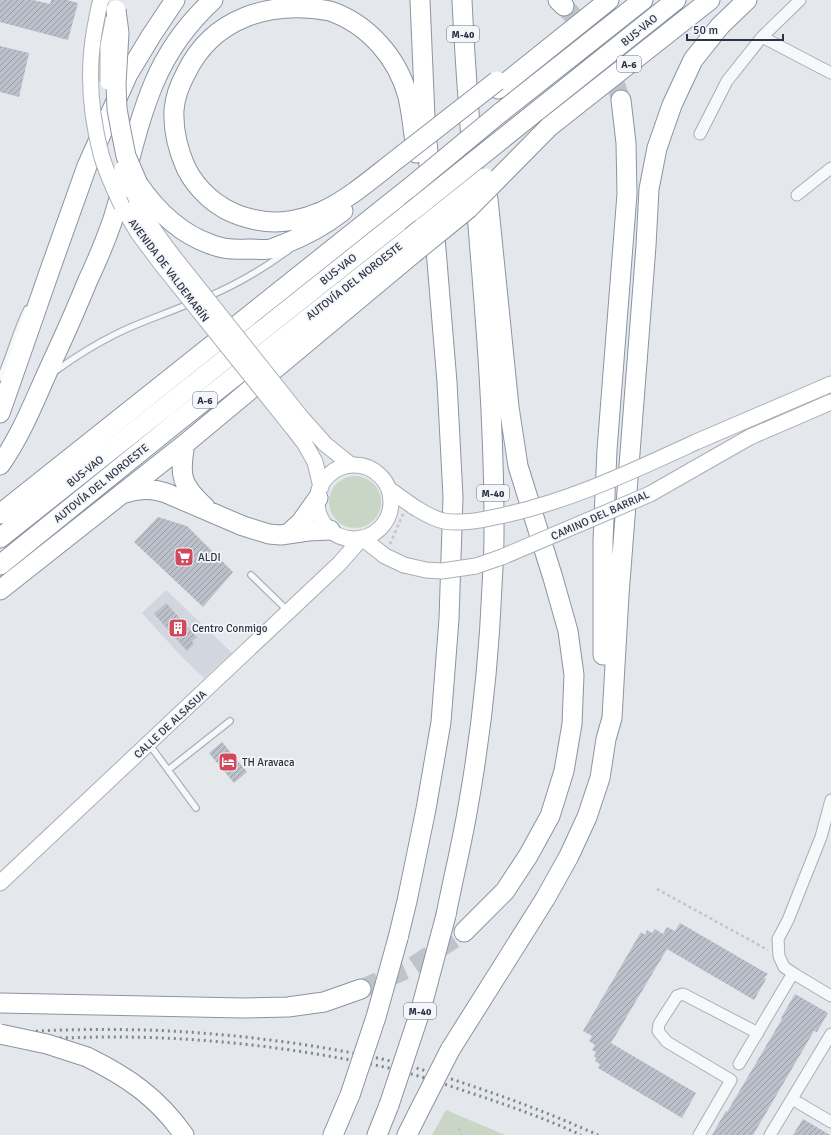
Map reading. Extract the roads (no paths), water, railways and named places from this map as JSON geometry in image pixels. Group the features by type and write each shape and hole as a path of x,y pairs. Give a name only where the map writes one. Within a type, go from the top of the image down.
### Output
{"highway":[{"path":"0,413 50,267 87,166 128,74 175,0"},
{"path":"0,465 24,425 99,255 111,223 139,124 154,82 174,46 196,18 213,0"},
{"path":"333,1135 350,1095 376,1016 398,938 426,809 441,722 448,619 453,497 447,382 426,117 420,0"},
{"name":"M-40","path":"377,1135 390,1105 421,1009 446,916 468,809 481,726 490,623 494,537 490,389 465,68 462,0"},
{"path":"112,3 119,33 116,84 117,109 134,188 150,201 165,217 192,236 210,245 236,250 269,249 302,238 335,217 402,160 497,85 524,61 562,37 609,0"},
{"path":"0,514 643,0"},
{"name":"BUS-VAO","path":"0,538 676,0"},
{"name":"AUTOVÍA DEL NOROESTE","path":"0,565 177,422 412,245 549,127 710,0"},
{"path":"407,1135 450,1050 545,899 569,856 587,818 600,778 606,739 612,718 619,595 646,246 649,189 657,148 669,112 693,60 720,26 747,0"},
{"path":"402,160 322,212 280,223 251,219 223,208 214,202 197,186 189,174 177,145 174,125 174,109 177,94 184,76 196,54 220,28 243,14 262,8 275,5 300,4 321,8 348,18 373,36 387,53 395,66 408,96 447,382"},
{"path":"464,932 505,891 528,856 550,816 564,772 572,724 574,675 568,631 518,466 508,399 489,205 465,68"},
{"path":"606,739 603,717 603,541 607,450 627,194 626,143 621,100"},
{"path":"0,590 185,444 412,245"},
{"path":"185,444 181,462 181,470 186,485 197,499 212,513"},
{"path":"123,493 135,490 156,490 256,530 275,535 308,530 333,532"},
{"path":"288,534 301,522 319,493"},
{"path":"0,1003 243,1008 288,1007 324,1002 361,989"},
{"path":"0,1034 46,1044 87,1057 112,1069 139,1087 152,1098 184,1135"}],"main road":[{"name":"AVENIDA DE VALDEMARÍN","path":"112,3 98,7 91,45 90,81 92,106 101,155 122,206 138,234 167,260 296,421 351,466"},
{"name":"AVENIDA DE VALDEMARÍN","path":"134,188 139,207 154,231 167,260"},
{"path":"389,489 411,505 443,521 472,522 508,515 569,497 633,471 696,442 831,384"},
{"name":"CAMINO DEL BARRIAL","path":"361,538 385,556 404,565 426,570 442,571 476,566 502,557 650,494 750,437 831,402"},
{"name":"AVENIDA DE VALDEMARÍN","path":"296,421 305,444 315,462 319,493"},
{"path":"333,532 344,538 361,538 373,534 386,520 389,514 391,502 389,489 385,482 374,471 359,466 342,468 333,472 326,479 319,493 319,512 325,525 340,541 341,549 339,564"},
{"name":"CALLE DE ALSASUA","path":"0,883 339,564 361,538"}],"street":[{"path":"700,134 727,81 762,36 800,0"},
{"path":"762,36 831,73"},
{"path":"797,195 831,168"},
{"path":"831,800 821,837 788,920 778,939 778,956 784,967 831,996"},
{"path":"739,1064 793,973"},
{"path":"699,1135 731,1080 666,1042 658,1031 658,1024 677,996 683,994 758,1034"},
{"path":"770,1135 831,1034"},
{"path":"792,1099 831,1122"}],"lane":[{"path":"57,370 72,359 116,334 241,281 267,266 335,217"},
{"path":"33,299 50,267"},
{"path":"0,378 23,318 30,305"},
{"path":"251,575 288,611"},
{"path":"168,770 230,721"},
{"path":"148,743 196,808"}],"tunnel":[{"path":"564,6 584,29 601,53 610,71 621,100"},
{"path":"361,989 412,967 464,932"}],"railway":[{"path":"0,1034 37,1031 148,1030 206,1033 320,1047 414,1067 491,1092 598,1135"},
{"path":"0,1042 99,1037 169,1038 203,1040 307,1052 375,1065 425,1078 514,1108 581,1135"}],"place":[{"name":"ALDI","path":"184,557"},
{"name":"Centro Conmigo","path":"178,628"},
{"name":"TH Aravaca","path":"228,762"}]}
